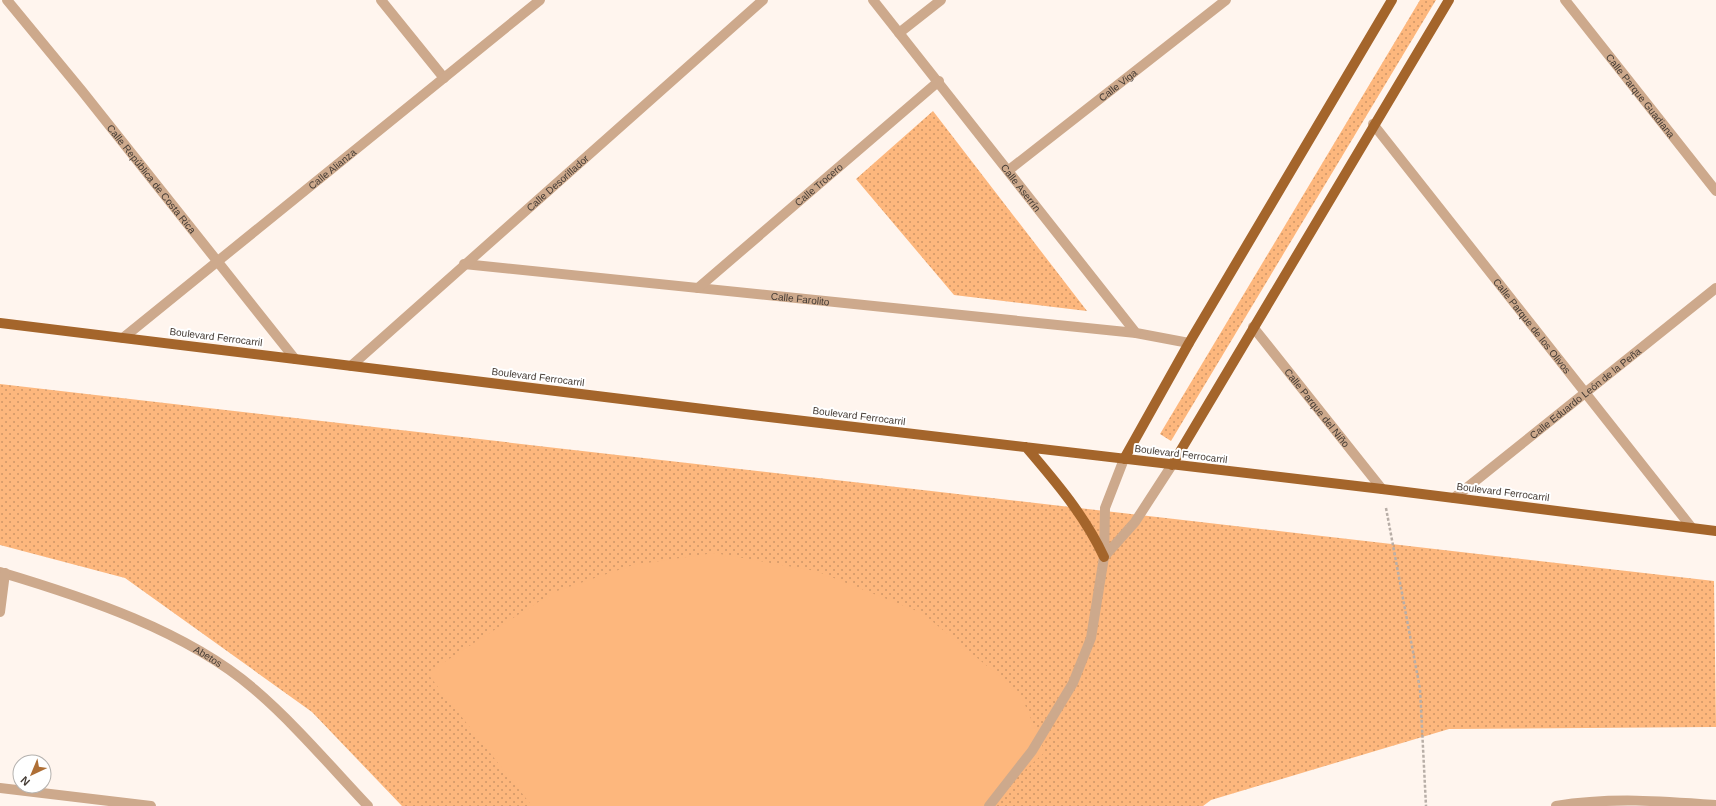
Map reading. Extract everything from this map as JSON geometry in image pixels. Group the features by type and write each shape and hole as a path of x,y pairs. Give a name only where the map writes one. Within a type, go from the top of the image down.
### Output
{"main road":[{"path":"1124,459 1189,343 1392,0"},
{"path":"1172,465 1373,124 1449,0"},
{"name":"Boulevard Ferrocarril","path":"0,323 1172,465 1382,489 1716,531"},
{"path":"1026,447 1061,487 1094,535 1104,557"}],"street":[{"name":"Calle República de Costa Rica","path":"7,0 82,91 295,359"},
{"path":"381,0 444,78"},
{"name":"Calle Alianza","path":"123,338 540,0"},
{"name":"Calle Desorillador","path":"351,366 762,0"},
{"name":"Calle Aserrín","path":"873,0 939,81 1136,333"},
{"path":"899,33 941,0"},
{"name":"Calle Viga","path":"1009,170 1226,0"},
{"name":"Calle Parque Guadiana","path":"1565,0 1716,191"},
{"name":"Calle Trocero","path":"698,288 939,81"},
{"name":"Calle Parque de los Olivos","path":"1373,124 1692,528"},
{"name":"Calle Farolito","path":"464,264 1136,333"},
{"name":"Calle Eduardo León de la Peña","path":"1454,498 1716,288"},
{"name":"Calle Parque del Niño","path":"1253,327 1382,489"},
{"path":"1136,333 1189,343"},
{"path":"989,806 1032,751 1073,684 1091,638 1104,557 1105,508 1124,459"},
{"path":"1104,557 1135,522 1172,465"},
{"path":"0,612 2,573"},
{"name":"Abetos","path":"2,573 74,596 120,613 161,631 214,660 254,688 368,806"},
{"path":"0,788 151,806"},
{"path":"1556,806 1620,801 1672,801 1716,805"}],"path":[{"path":"1382,489 1420,689 1426,806"}],"shaded area":[{"path":"1420,0 1436,0 1171,441 1160,434"},
{"path":"933,111 1087,311 954,295 856,179"},
{"path":"0,384 1714,581 1716,727 1449,729 1211,800 1203,806 402,806 312,712 125,578 0,545"},
{"path":"714,553 816,571 922,613 1020,693 1045,752 985,806 532,806 427,673 554,592 633,565"}]}
